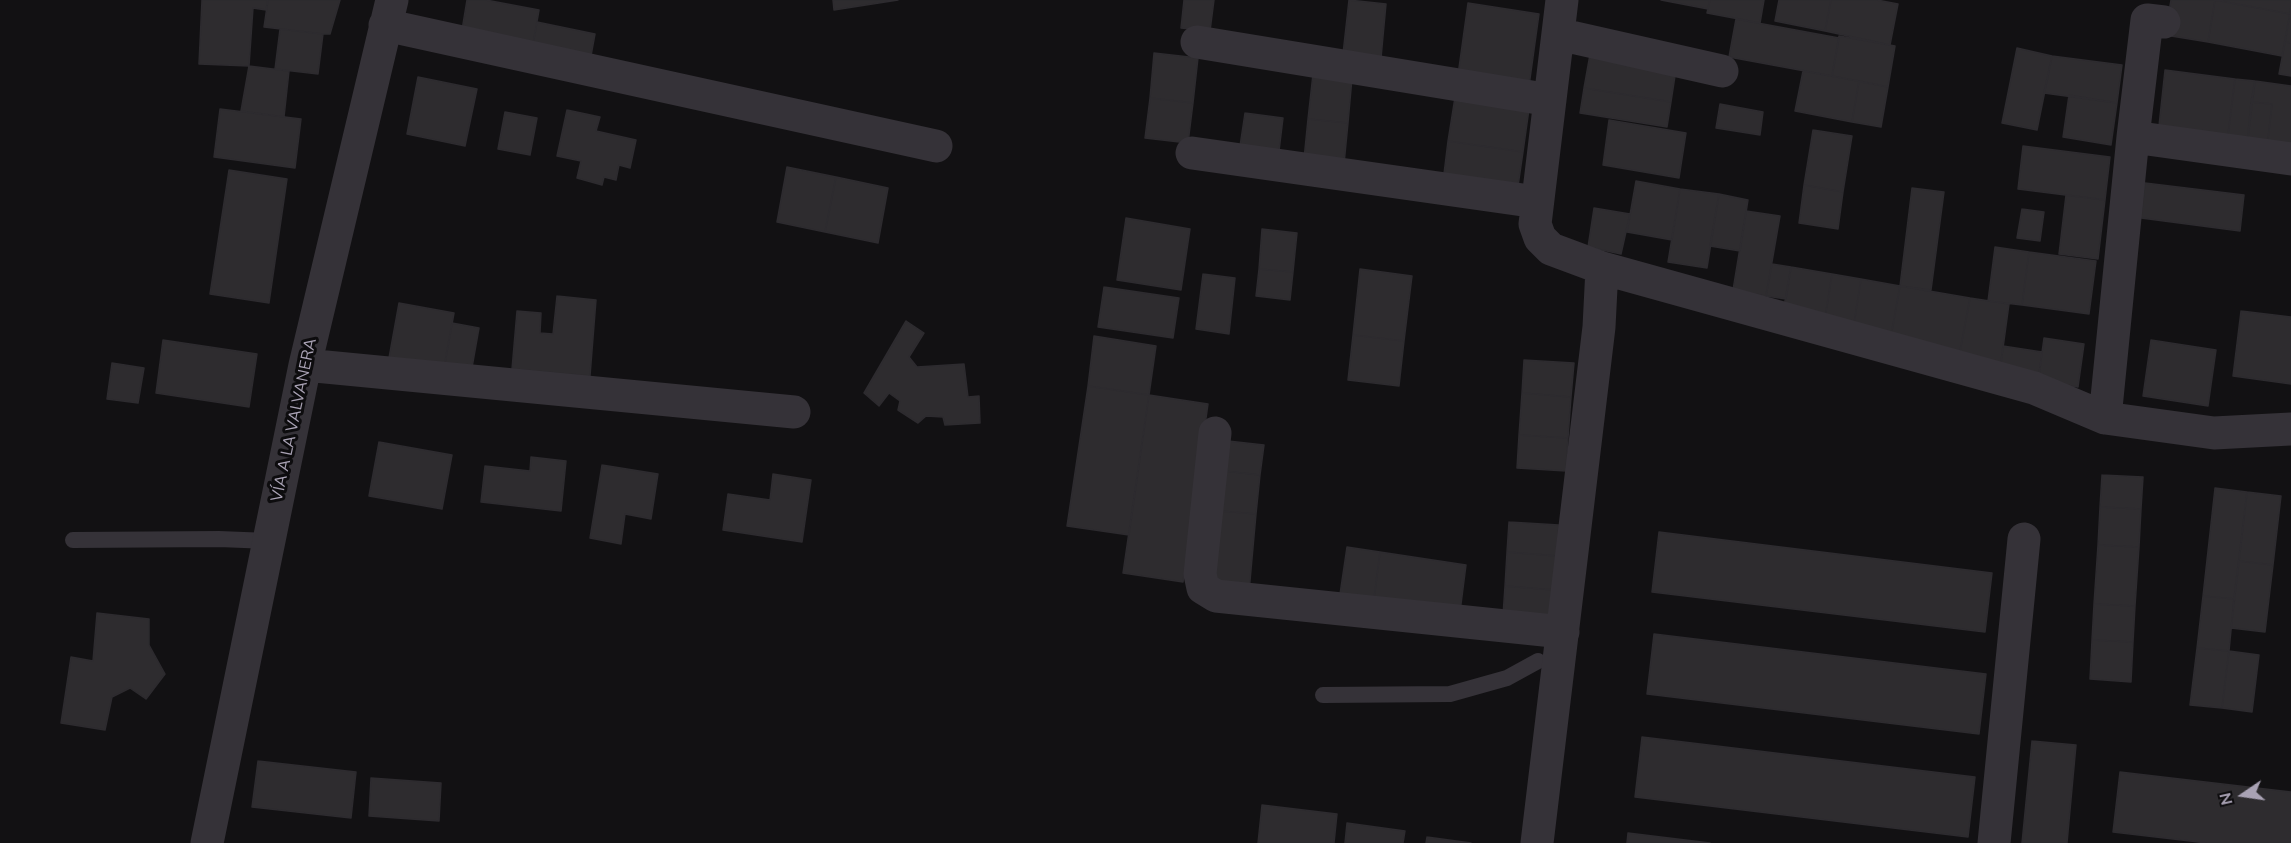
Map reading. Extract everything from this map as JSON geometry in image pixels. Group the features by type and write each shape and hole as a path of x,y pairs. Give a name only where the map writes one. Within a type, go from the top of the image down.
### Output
{"street":[{"path":"1562,0 1535,224 1540,238 1551,249 1602,268 2034,388 2105,418 2214,433 2291,429"},
{"path":"389,13 936,146"},
{"name":"VÍA A LA VALVANERA","path":"207,843 305,365 389,13"},
{"path":"2105,418 2147,20 2164,22"},
{"path":"1558,34 1722,70"},
{"path":"1197,42 1550,100"},
{"path":"2133,137 2291,159"},
{"path":"1192,153 1537,202"},
{"path":"1537,843 1554,646 1599,327 1602,268"},
{"path":"305,365 794,412"},
{"path":"1215,433 1200,574 1203,588 1216,596 1554,646"},
{"path":"1994,843 2024,539"}],"lane":[{"path":"73,540 269,541"},
{"path":"1323,695 1450,694 1507,678 1554,646"}],"building":[{"path":"202,0 268,0 266,10 253,8 249,66 199,64"},
{"path":"268,0 340,0 330,34 323,34 264,27"},
{"path":"467,0 486,0 539,10 532,50 461,36"},
{"path":"833,0 898,0 834,10"},
{"path":"1184,0 1214,0 1210,31 1181,28"},
{"path":"1349,0 1386,4 1381,58 1343,54"},
{"path":"1661,0 1710,0 1708,9"},
{"path":"1710,0 1764,0 1760,23 1707,13"},
{"path":"1779,0 1831,0 1825,31 1775,21"},
{"path":"1831,0 1877,0 1898,4 1890,45 1825,31"},
{"path":"2171,0 2215,0 2208,42 2165,35"},
{"path":"2215,0 2290,14 2282,56 2208,42"},
{"path":"2215,0 2291,0 2291,7 2290,14"},
{"path":"1468,3 1539,14 1529,86 1458,75"},
{"path":"2291,7 2291,43 2285,42"},
{"path":"1736,19 1839,38 1832,76 1729,57"},
{"path":"537,22 595,34 590,61 532,50"},
{"path":"280,29 323,34 318,74 275,69"},
{"path":"1839,36 1895,46 1888,87 1832,76"},
{"path":"2285,42 2291,43 2291,76 2279,74"},
{"path":"2017,48 2052,56 2037,130 2002,123"},
{"path":"1591,49 1677,63 1671,102 1584,88"},
{"path":"1154,53 1198,58 1193,103 1150,98"},
{"path":"2052,56 2122,65 2117,103 2044,93"},
{"path":"249,66 289,71 284,117 241,111"},
{"path":"2165,70 2235,79 2227,143 2158,135"},
{"path":"1803,71 1859,81 1852,122 1795,111"},
{"path":"1313,74 1352,78 1348,123 1308,119"},
{"path":"418,77 477,89 465,146 407,134"},
{"path":"2235,79 2255,81 2247,146 2227,143"},
{"path":"1859,81 1888,87 1881,127 1852,122"},
{"path":"2255,81 2291,86 2291,151 2267,148 2272,104 2251,102"},
{"path":"1584,88 1671,102 1667,127 1580,113"},
{"path":"1456,91 1530,102 1523,152 1448,141"},
{"path":"2069,95 2117,103 2111,145 2063,137"},
{"path":"1150,98 1193,103 1188,143 1145,138"},
{"path":"2251,102 2272,104 2267,148 2247,146"},
{"path":"1720,104 1763,112 1760,135 1716,128"},
{"path":"220,109 301,119 295,168 214,157"},
{"path":"567,110 600,117 596,131 636,140 630,168 619,165 616,180 604,177 602,185 577,178 581,161 557,156"},
{"path":"505,112 537,118 530,155 498,149"},
{"path":"1245,113 1283,118 1279,151 1240,146"},
{"path":"1308,119 1348,123 1344,164 1304,159"},
{"path":"1609,120 1686,133 1679,178 1603,165"},
{"path":"1813,130 1852,136 1843,192 1804,185"},
{"path":"1448,141 1523,152 1517,193 1443,182"},
{"path":"2023,146 2110,157 2105,200 2018,189"},
{"path":"787,167 836,177 825,232 777,222"},
{"path":"229,170 287,179 269,303 210,294"},
{"path":"836,177 888,188 878,243 825,232"},
{"path":"1636,181 1680,189 1672,240 1627,232"},
{"path":"2145,183 2244,195 2240,231 2141,218"},
{"path":"1804,185 1843,192 1838,229 1799,223"},
{"path":"1912,188 1944,192 1931,290 1900,286"},
{"path":"1680,189 1719,194 1707,268 1668,262"},
{"path":"1719,194 1748,200 1740,251 1710,246"},
{"path":"2066,195 2105,200 2098,259 2059,254"},
{"path":"1594,208 1630,214 1621,254 1588,247"},
{"path":"2022,209 2044,212 2040,241 2017,238"},
{"path":"1746,211 1780,216 1766,296 1733,290"},
{"path":"1126,218 1190,229 1181,290 1117,280"},
{"path":"1262,229 1297,233 1293,272 1259,269"},
{"path":"1995,247 2029,252 2022,305 1988,301"},
{"path":"2029,252 2096,261 2089,314 2022,305"},
{"path":"1772,264 1791,267 1786,299 1766,296"},
{"path":"1791,267 1832,274 1824,325 1782,318"},
{"path":"1259,269 1293,272 1290,300 1256,296"},
{"path":"1360,269 1412,276 1404,341 1353,335"},
{"path":"1203,274 1235,278 1229,334 1196,329"},
{"path":"1832,274 1861,279 1853,330 1824,325"},
{"path":"1861,279 1900,286 1891,336 1853,330"},
{"path":"1900,286 1970,298 1958,362 1891,336"},
{"path":"1104,287 1179,298 1173,338 1098,327"},
{"path":"557,296 596,300 590,376 512,369 517,311 541,313 540,333 553,334"},
{"path":"1970,298 2009,304 2000,370 1958,362"},
{"path":"399,303 454,313 444,368 389,358"},
{"path":"2241,311 2291,317 2291,384 2233,376"},
{"path":"906,321 924,333 909,357 917,367 964,364 968,397 979,396 980,423 945,425 943,417 926,416 918,423 898,410 900,401 889,393 879,406 864,393"},
{"path":"452,323 479,328 471,373 444,368"},
{"path":"1353,335 1404,341 1399,386 1348,380"},
{"path":"1094,336 1156,346 1149,395 1088,386"},
{"path":"2044,338 2084,344 2078,387 2038,381"},
{"path":"163,340 257,354 249,407 156,393"},
{"path":"2151,340 2216,350 2208,406 2143,396"},
{"path":"2003,346 2042,352 2039,376 2000,370"},
{"path":"1524,360 1574,363 1571,397 1522,393"},
{"path":"112,363 144,368 138,403 107,399"},
{"path":"1088,386 1149,395 1129,535 1067,526"},
{"path":"1522,393 1571,397 1568,438 1519,435"},
{"path":"1149,395 1208,404 1183,582 1123,573"},
{"path":"1519,435 1568,438 1566,471 1517,468"},
{"path":"1228,441 1264,445 1260,475 1224,471"},
{"path":"379,442 452,455 442,509 369,496"},
{"path":"531,457 566,461 561,511 481,502 485,466 530,471"},
{"path":"602,465 658,474 651,519 625,514 621,544 590,538"},
{"path":"1224,471 1260,475 1256,514 1221,511"},
{"path":"773,474 811,480 802,542 723,530 728,494 770,500"},
{"path":"2102,475 2143,477 2141,509 2100,507"},
{"path":"2215,488 2247,492 2234,599 2203,596"},
{"path":"2247,492 2281,496 2273,565 2239,561"},
{"path":"2100,507 2141,509 2139,547 2098,545"},
{"path":"1221,511 1256,514 1249,592 1213,587"},
{"path":"1509,522 1559,525 1557,556 1507,552"},
{"path":"1659,532 1992,573 1985,632 1652,592"},
{"path":"2098,545 2139,547 2135,606 2094,604"},
{"path":"1347,547 1380,552 1374,599 1340,594"},
{"path":"1380,552 1466,565 1460,612 1374,599"},
{"path":"1507,552 1557,556 1554,590 1505,586"},
{"path":"2239,561 2273,565 2265,632 2231,628"},
{"path":"1505,586 1554,590 1552,620 1503,616"},
{"path":"2203,596 2234,599 2229,651 2197,648"},
{"path":"2094,604 2135,606 2133,642 2092,640"},
{"path":"97,613 149,619 149,645 165,674 146,699 130,688 112,697 105,730 61,723 71,657 93,661"},
{"path":"1654,634 1986,674 1979,734 1647,694"},
{"path":"2092,640 2133,642 2131,682 2090,679"},
{"path":"2197,648 2229,651 2222,708 2190,705"},
{"path":"2229,651 2259,655 2252,712 2222,708"},
{"path":"1642,737 1975,777 1968,837 1635,797"},
{"path":"2032,741 2076,745 2067,843 2022,843"},
{"path":"258,761 356,772 351,818 252,807"},
{"path":"2120,772 2291,792 2291,843 2207,843 2113,832"},
{"path":"371,778 441,783 439,821 369,816"},
{"path":"1262,805 1337,814 1334,843 1258,843"},
{"path":"1347,823 1405,831 1403,843 1345,843"},
{"path":"1628,833 1710,843 1627,843"},
{"path":"1427,837 1471,843 1426,843"}]}
